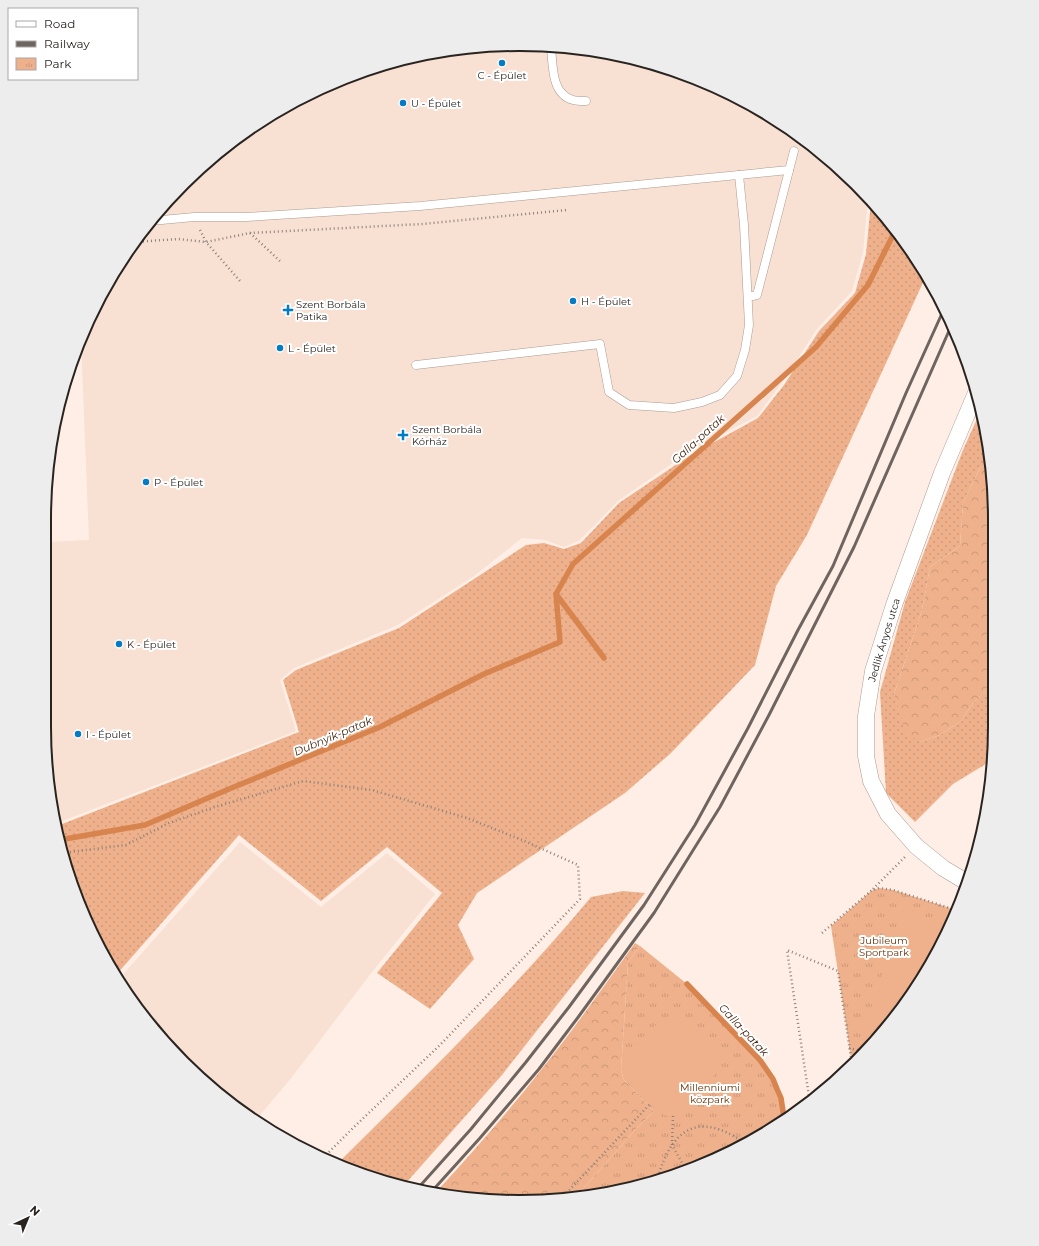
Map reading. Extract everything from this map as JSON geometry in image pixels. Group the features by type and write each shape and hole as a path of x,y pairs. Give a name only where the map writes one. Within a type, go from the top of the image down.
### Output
{"street":[{"name":"Jedlik Ányos utca","path":"962,879 943,868 916,846 888,814 871,781 866,756 866,716 873,671 894,605 942,473 973,401"}],"lane":[{"path":"552,52 555,81 560,92 572,100 586,101"},
{"path":"748,296 757,295 794,151"},
{"path":"160,219 194,217 246,217 420,206 789,170"},
{"path":"416,365 600,344 609,392 629,405 674,408 702,402 720,395 737,376 745,350 749,325 744,225 739,175"}],"path":[{"path":"143,241 178,239 206,242 250,233 422,224 567,210"},
{"path":"194,217 206,242 240,281"},
{"path":"246,217 250,233 281,262"},
{"path":"69,853 126,845 169,823 215,807 303,781 372,790 466,818 522,840 578,865 580,899 440,1045 327,1154"},
{"path":"822,933 871,891 916,846"},
{"path":"871,891 879,888 893,890 951,908"},
{"path":"809,1095 787,950 838,971 851,1058"},
{"path":"849,1048 858,1050"},
{"path":"567,1192 650,1104"},
{"path":"673,1116 672,1145 683,1165"},
{"path":"659,1173 672,1145 678,1137 686,1131 698,1127 713,1128 730,1133 740,1140"}],"shaded area":[{"name":"Szent Borbála Kórház","path":"520,51 581,55 611,60 670,76 727,99 754,114 805,148 851,188 867,206 863,253 852,291 817,329 781,384 757,416 687,453 618,501 580,540 564,547 545,540 522,538 474,576 398,625 294,668 280,680 296,731 61,822 55,788 52,757 51,542 89,540 82,354 99,312 130,259 148,234 188,188 234,148 259,130 312,99 369,76 398,67 458,55"},
{"path":"240,842 321,907 387,853 435,894 372,972 292,1077 259,1116 234,1098 188,1058 148,1012 123,975"}],"green space":[{"path":"870,209 891,234 923,282 807,535 776,586 755,665 671,753 625,793 477,893 458,925 474,959 430,1009 377,973 442,893 387,847 321,901 239,835 120,971 99,934 87,906 76,877 61,824 299,732 283,680 296,670 399,628 526,545 544,543 564,549 581,543 619,503 689,456 758,418 784,385 819,331 855,293 866,254"},
{"path":"977,419 985,464 980,468 963,503 960,546 930,567 922,610 894,694 920,742 940,735 961,721 973,703 988,689 986,764 953,784 915,822 886,793 880,692 905,602 963,450"},
{"path":"985,464 987,489 988,689 973,703 961,721 940,735 920,742 906,733 894,694 922,610 930,567 960,546 963,503 980,468"},
{"name":"Jubileum Sportpark","path":"879,888 893,890 951,908 940,934 909,987 891,1012 851,1058 831,926 871,891"},
{"path":"623,891 645,893 502,1075 407,1181 369,1170 341,1160 500,1000 591,897"},
{"path":"902,911 944,924 925,961 891,1012 874,1033 864,1030"},
{"path":"635,943 640,946 628,962 621,1070 624,1080 654,1111 581,1191 520,1195 489,1194 440,1188 529,1086"},
{"name":"Millenniumi közpark","path":"640,946 687,984 760,1060 773,1079 781,1098 783,1114 727,1147 699,1159 641,1179 581,1191 654,1111 624,1080 621,1070 628,962"},
{"path":"673,1019 689,1024 704,1036 715,1051 718,1061 716,1071 712,1079 682,1113 677,1116 667,1116 657,1110 633,1088 624,1075 622,1061 628,1052 652,1028 659,1023"}],"waterway":[{"name":"Galla-patak","path":"604,658 556,594 573,564 816,347 868,285 892,236"},
{"name":"Dubnyik-patak","path":"65,839 145,825 380,727 484,674 560,642 556,594"},
{"name":"Galla-patak","path":"687,984 760,1060 773,1079 781,1098 783,1114"}],"railway":[{"path":"421,1184 471,1129 569,1007 644,905 695,825 833,566 906,393 941,315"},
{"path":"435,1187 539,1069 579,1016 654,913 720,807 769,715 854,547 949,332"}],"place":[{"name":"C - Épület","path":"502,63"},
{"name":"U - Épület","path":"403,103"},
{"name":"H - Épület","path":"573,301"},
{"name":"Szent Borbála Patika","path":"288,310"},
{"name":"L - Épület","path":"280,348"},
{"name":"Szent Borbála Kórház","path":"403,435"},
{"name":"P - Épület","path":"146,482"},
{"name":"K - Épület","path":"119,644"},
{"name":"I - Épület","path":"78,734"}]}
